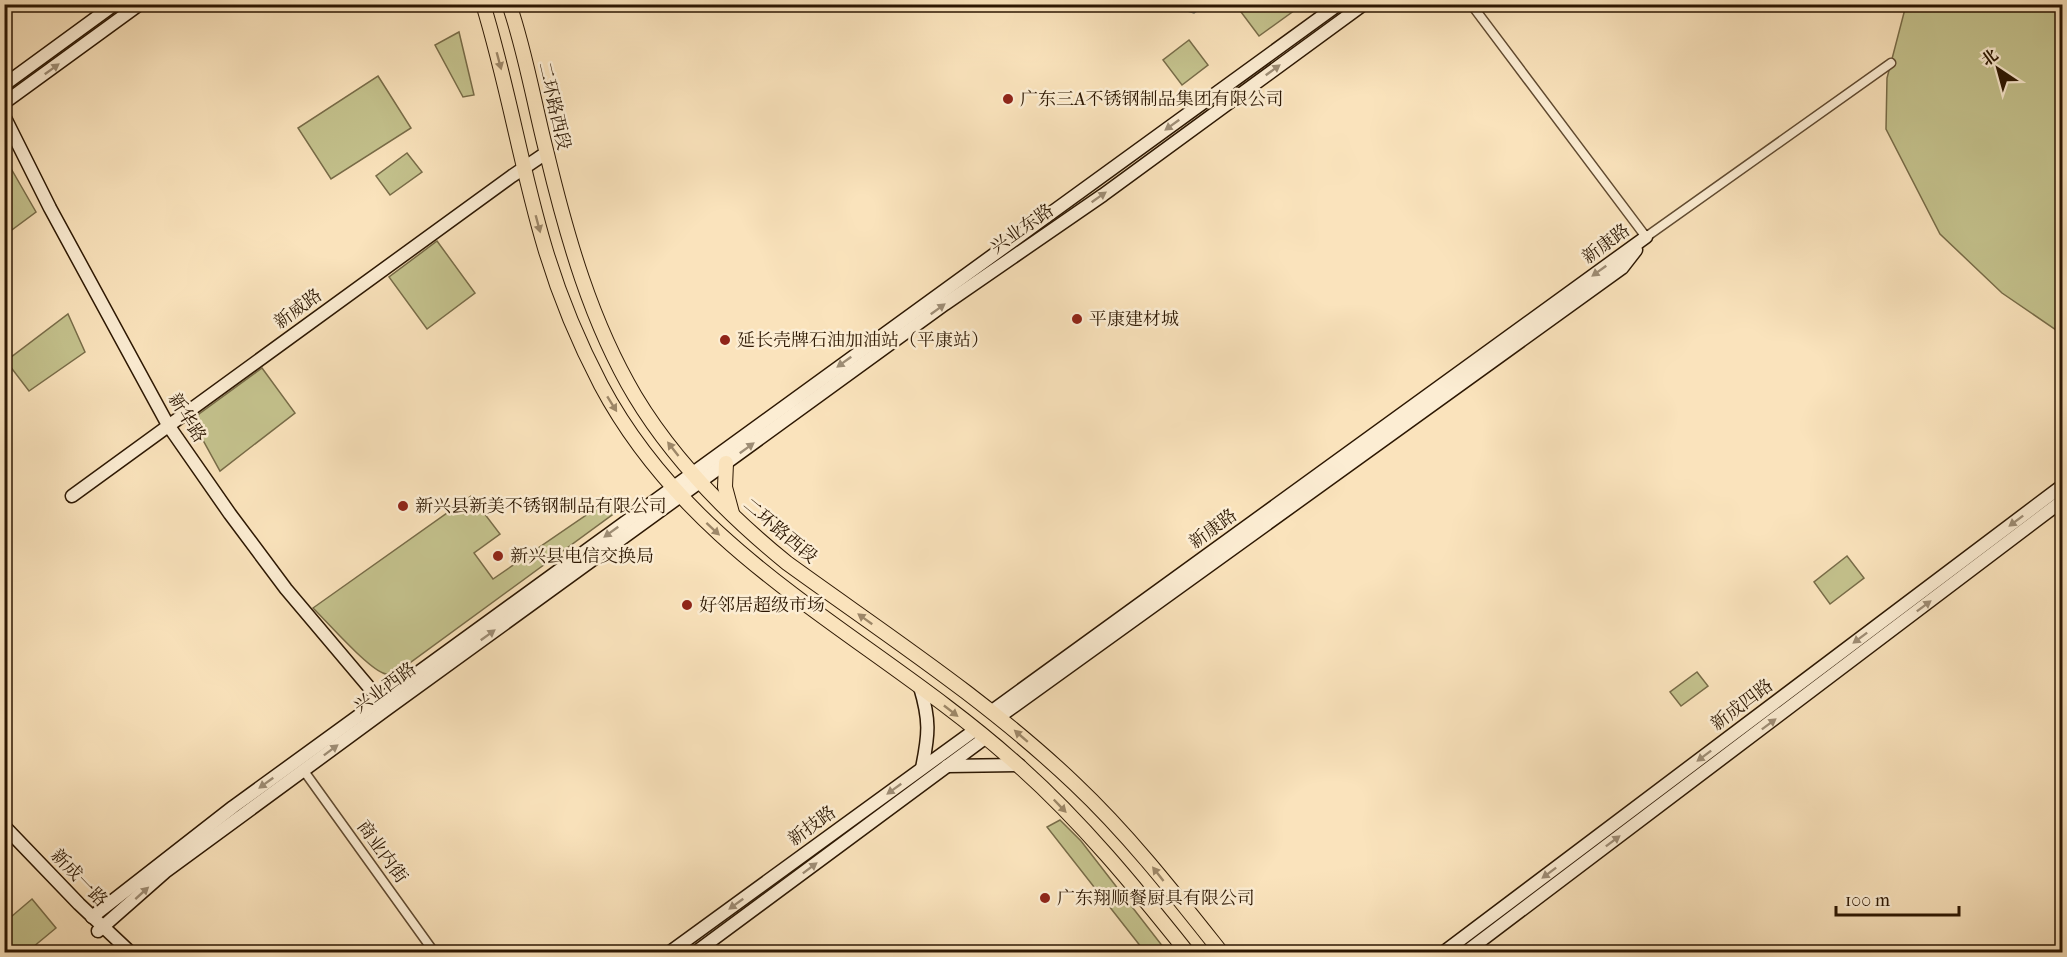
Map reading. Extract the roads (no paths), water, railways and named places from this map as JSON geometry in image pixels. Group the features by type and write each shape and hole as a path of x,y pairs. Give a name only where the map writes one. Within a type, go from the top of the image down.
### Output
{"main road":[{"path":"483,4 509,98 545,250 565,308 583,348 602,386 630,432 675,492 740,554 788,592 920,687 1018,765 1127,878 1188,952"},
{"name":"二环路西段","path":"509,4 529,74 562,213 591,304 635,396 655,425 696,478 732,515 787,563 996,714 1076,784 1145,857 1221,952"},
{"path":"726,463 726,487 732,515"}],"street":[{"path":"4,85 115,4"},
{"path":"4,103 140,4"},
{"name":"兴业东路","path":"696,478 1339,4"},
{"name":"兴业东路","path":"696,478 726,463 945,304 1103,195 1364,4"},
{"path":"1471,4 1646,237 1891,63"},
{"name":"新华路","path":"4,116 55,218 168,425 286,589 384,704"},
{"name":"新威路","path":"72,496 546,153"},
{"name":"新康路","path":"996,714 1622,268 1646,237"},
{"name":"兴业西路","path":"92,917 233,807 384,704 696,478"},
{"name":"新成四路","path":"1444,952 2062,486"},
{"name":"新成四路","path":"1466,952 2062,501"},
{"path":"920,687 926,708 929,735 922,768"},
{"name":"兴业西路","path":"101,929 165,872 304,771 384,704"},
{"name":"新技路","path":"696,952 947,766 980,734"},
{"name":"新技路","path":"670,952 922,768 980,734"},
{"path":"947,766 1018,765"},
{"name":"商业内街","path":"304,771 434,952"},
{"name":"新成一路","path":"4,826 92,917 120,952"},
{"name":"新成一路","path":"4,837 74,909 130,952"}],"place":[{"name":"广东三A不锈钢制品集团有限公司","path":"1008,99"},
{"name":"平康建材城","path":"1077,319"},
{"name":"延长壳牌石油加油站（平康站）","path":"725,340"},
{"name":"新兴县新美不锈钢制品有限公司","path":"403,506"},
{"name":"新兴县电信交换局","path":"498,556"},
{"name":"好邻居超级市场","path":"687,605"},
{"name":"广东翔顺餐厨具有限公司","path":"1045,898"}]}
